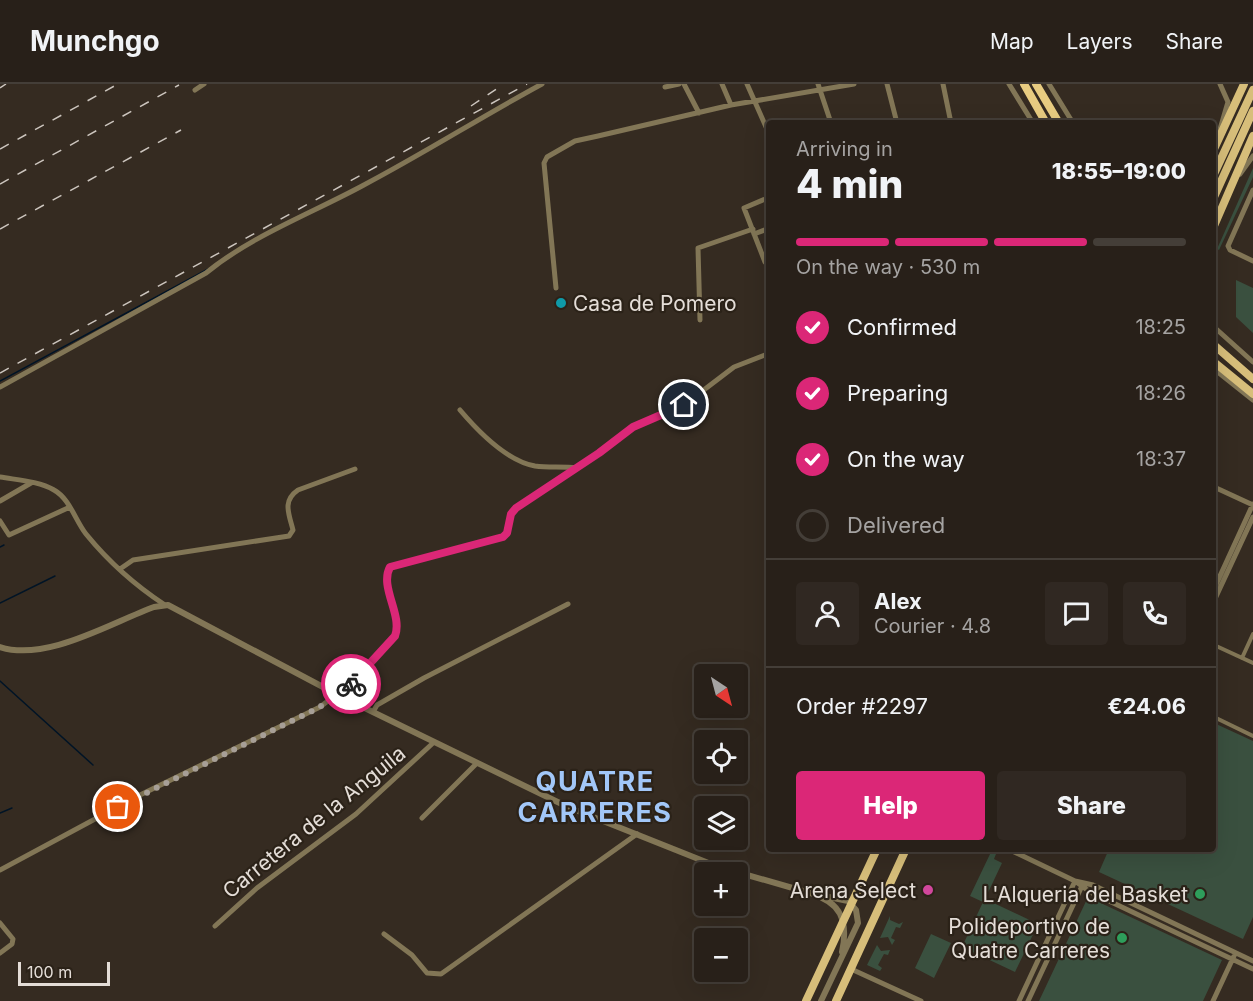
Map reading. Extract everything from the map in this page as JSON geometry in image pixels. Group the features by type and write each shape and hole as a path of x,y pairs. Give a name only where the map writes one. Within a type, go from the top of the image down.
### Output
{"highway":[{"path":"1024,84 1045,120"},
{"path":"1036,84 1057,120"}],"main road":[{"path":"1216,143 1244,84"},
{"path":"1216,170 1253,90"},
{"path":"1216,193 1253,111"},
{"path":"1216,222 1253,136"},
{"path":"1216,347 1253,379"},
{"path":"1216,364 1253,394"},
{"path":"806,1001 876,852"},
{"path":"836,1001 905,852"}],"street":[{"path":"195,90 204,84"},
{"path":"0,387 206,273 219,262 363,186 542,84"},
{"path":"664,87 679,84"},
{"path":"684,84 699,112"},
{"path":"722,84 731,105"},
{"path":"747,84 766,127"},
{"path":"556,288 544,163 547,157 575,141 819,87 854,84"},
{"path":"887,84 896,120"},
{"path":"943,84 950,120"},
{"path":"1008,84 1031,120"},
{"path":"1049,84 1071,120"},
{"path":"1216,140 1228,102 1220,84"},
{"path":"819,87 830,120"},
{"path":"1226,199 1253,156"},
{"path":"1253,190 1228,243 1230,250 1253,261"},
{"path":"766,199 744,208 766,262"},
{"path":"700,321 698,248 766,229"},
{"path":"1216,329 1253,362"},
{"path":"0,870 136,797 320,707 338,695 395,636 398,628 387,577 390,567 503,537 508,531 513,510 577,468 633,427 684,405 734,368 766,355"},
{"path":"1216,371 1253,400"},
{"path":"460,410 483,436 521,460 536,466 577,468"},
{"path":"120,569 133,560 289,536 293,530 287,503 291,495 298,490 355,469"},
{"path":"0,477 54,489 70,507 84,532 120,569 165,605 433,743 568,807 716,866 852,903 858,914 858,923 821,1001"},
{"path":"0,501 31,483"},
{"path":"1216,488 1253,505 1216,585"},
{"path":"0,521 9,535 70,507"},
{"path":"1216,597 1253,517"},
{"path":"373,712 377,705 424,678 568,604"},
{"path":"0,647 30,650 55,647 154,607 165,605"},
{"path":"1242,658 1253,634"},
{"path":"1216,646 1253,663"},
{"path":"1216,718 1253,736"},
{"name":"Carretera de la Anguila","path":"215,926 258,888 356,814 433,743"},
{"path":"422,818 476,764"},
{"path":"384,934 412,955 427,973 441,974 637,834"},
{"path":"1014,852 1253,969"},
{"path":"1019,1001 1075,881"},
{"path":"1083,885 1253,961"},
{"path":"1028,1001 1083,885"},
{"path":"810,893 837,906 843,922 843,948 839,964"},
{"path":"0,922 13,939 12,944 0,953"},
{"path":"1213,1001 1236,952"},
{"path":"851,969 921,1001"}],"green space":[{"path":"1253,168 1253,177 1219,250 1217,249"},
{"path":"1236,280 1253,288 1253,333 1236,317"},
{"name":"L'Alqueria del Basket","path":"1216,724 1253,741 1253,917 1243,939 1099,872 1108,852 1216,852"},
{"path":"991,852 996,854 994,859 1002,863 985,899 1038,924 1015,972 962,947 983,902 970,896"},
{"name":"Polideportivo de Quatre Carreres","path":"1088,897 1222,960 1203,1001 1039,1001"},
{"path":"890,916 890,920 899,924 903,922 900,928 896,927 891,938 895,940 892,945 888,937 880,938"},
{"path":"931,934 951,943 934,978 915,968"},
{"path":"877,945 881,951 890,950 888,955 884,954 878,965 882,968 880,971 867,965"}],"waterway":[{"path":"0,381 208,269"},
{"path":"0,547 4,545"},
{"path":"0,603 55,576"},
{"path":"0,681 93,765"},
{"path":"0,813 12,808"}],"railway":[{"path":"0,88 6,84"},
{"path":"0,149 118,84"},
{"path":"471,106 504,84"},
{"path":"0,373 527,84"},
{"path":"0,184 179,85"},
{"path":"0,229 181,130"}],"way so far":[{"path":"118,807 320,707 336,694 340,696 351,684"}],"place":[{"name":"Casa de Pomero","path":"561,303"},
{"name":"Arena Select","path":"928,890"},
{"name":"L'Alqueria del Basket","path":"1200,894"},
{"name":"Polideportivo de Quatre Carreres","path":"1122,938"}],"district":[{"name":"QUATRE CARRERES","path":"595,796"}],"route":[{"path":"351,684 395,636 398,628 387,577 390,567 503,537 509,528 513,510 599,453 633,427 684,405"}]}
